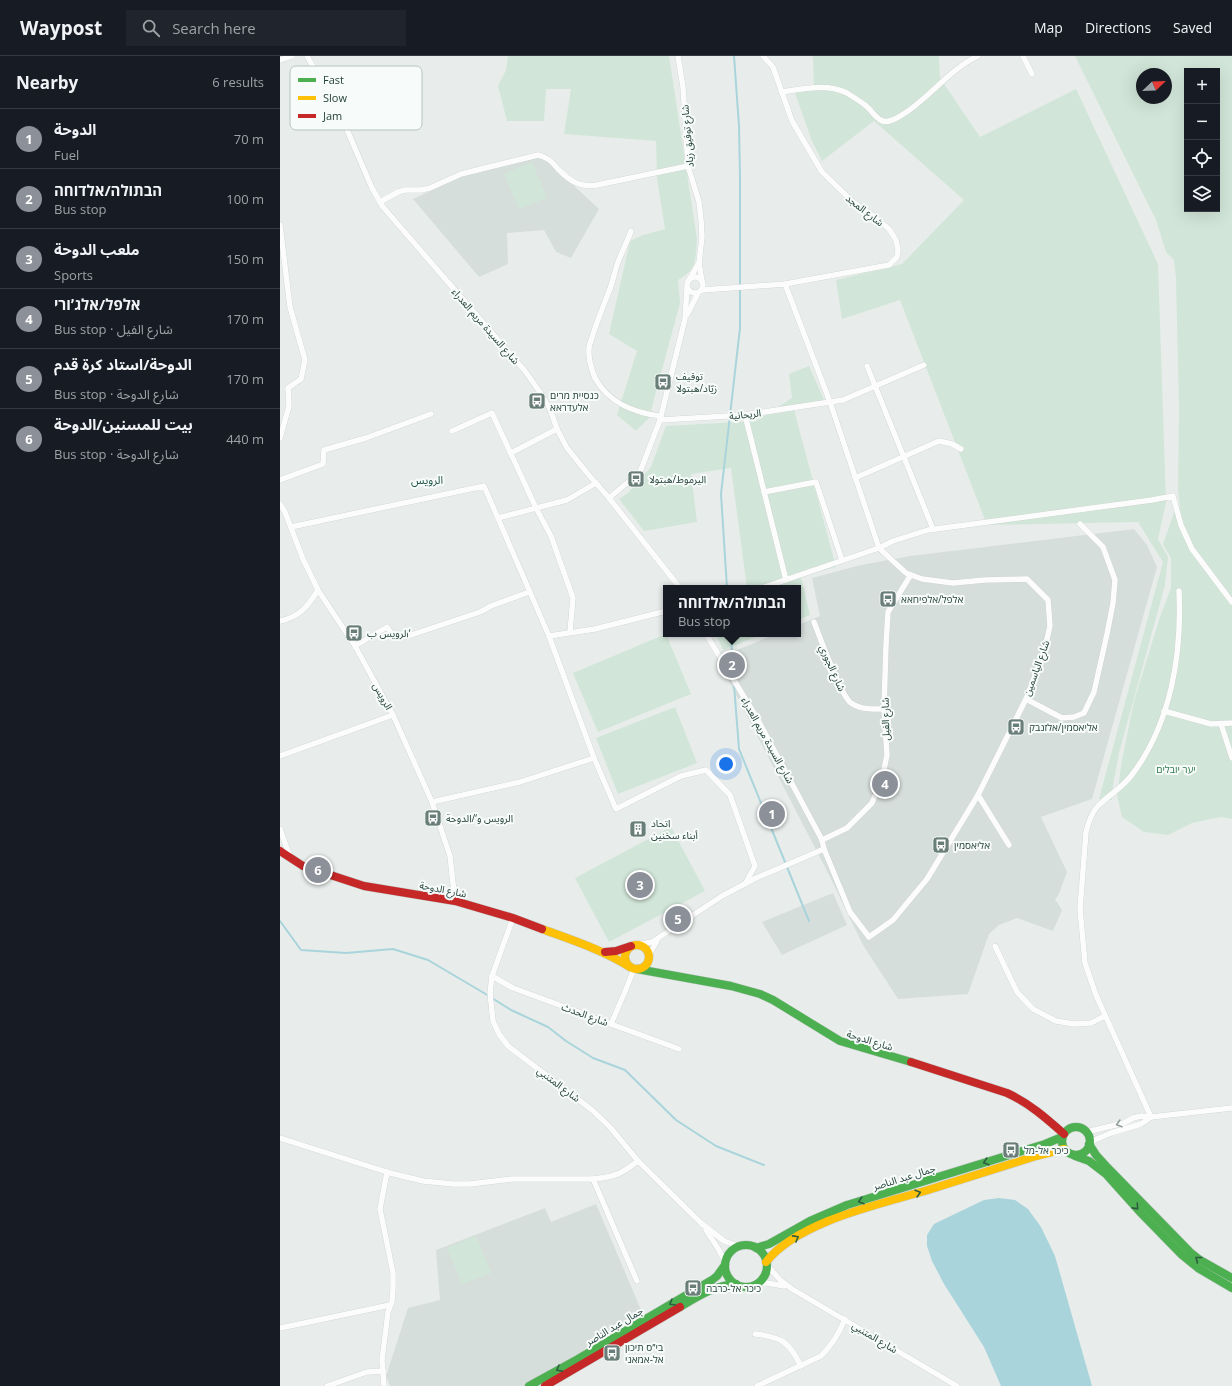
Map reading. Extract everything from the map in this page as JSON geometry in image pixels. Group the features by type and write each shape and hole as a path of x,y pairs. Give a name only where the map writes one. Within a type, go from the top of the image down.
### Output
{"street":[{"path":"280,60 292,56"},
{"name":"شارع السيدة مريم العدراء","path":"307,56 313,66"},
{"name":"شارع توفيق زياد","path":"678,56 683,87 688,166 701,219 702,237 699,263"},
{"name":"شارع المجد","path":"700,292 784,284 888,265 897,258 898,250 896,240 889,229 875,217 853,202 822,172 792,121 773,67 763,56"},
{"path":"781,92 818,87 835,88 866,105 880,120 887,122 916,105 957,70 977,56"},
{"path":"1023,56 1032,74"},
{"name":"شارع السيدة مريم العدراء","path":"347,130 372,188 380,202 397,224 525,371 542,395 567,448 609,498 678,585"},
{"path":"380,202 398,192 430,188 462,174 538,155 546,156 559,170 575,183 583,186 688,166"},
{"path":"280,225 290,307 305,360 301,379 288,388 289,406 280,438"},
{"name":"الريحانية","path":"631,231 601,310 589,348 589,359 593,374 598,384 617,402 631,409 660,418 745,415 842,400 924,365"},
{"path":"609,498 640,472 660,418 685,319 686,285 699,263"},
{"path":"685,319 703,285 699,263"},
{"path":"688,280 696,277 702,281"},
{"path":"784,284 830,402 878,548"},
{"path":"687,288 690,292 700,292"},
{"path":"867,366 933,529"},
{"path":"452,431 492,413 536,508 551,536 573,598 570,632"},
{"path":"280,480 323,464 324,450 366,438 431,414"},
{"path":"745,415 786,580"},
{"path":"511,453 557,428"},
{"path":"855,478 939,441 952,444 961,450"},
{"path":"764,492 816,482 842,560"},
{"path":"498,518 566,500 596,483"},
{"path":"291,526 484,486 549,636 594,758 616,808 681,776 706,770 730,795 745,836 755,866 745,884"},
{"path":"771,585 878,548 899,539 933,529 1173,496 1181,525 1192,549 1232,602"},
{"name":"الرويس","path":"280,504 282,512 291,526 303,559 318,590 355,646 393,715 432,802 450,856 455,900"},
{"path":"1026,699 1062,718 1074,717 1084,713 1094,692 1108,634 1115,580 1103,547 1080,524"},
{"name":"شارع الياسمين","path":"824,849 850,912 869,937 893,920 927,879 978,795 1026,699 1044,652 1050,626 1048,600 1027,579 985,580 953,583 922,579 910,576 878,548"},
{"name":"شارع الفيل","path":"822,840 847,828 872,803 882,779 887,755 884,709 888,612 910,576"},
{"path":"280,621 289,619 307,607 318,590"},
{"path":"1151,1117 1096,995 1085,963 1080,908 1086,832 1089,822 1097,807 1121,788 1131,777 1144,758 1159,728 1172,687 1180,628 1179,591"},
{"path":"355,646 387,626 392,634 405,637 480,612 491,606 530,592"},
{"path":"549,636 594,629 663,612"},
{"name":"شارع الجوري","path":"814,622 835,674 850,703 862,708 884,709"},
{"name":"شارع السيدة مريم العدراء","path":"708,637 758,720 822,840 824,849"},
{"path":"1164,711 1211,724 1232,723"},
{"path":"280,756 393,715"},
{"path":"1221,724 1232,758"},
{"path":"432,802 520,782 594,758"},
{"path":"978,795 1009,845"},
{"path":"280,830 290,857"},
{"path":"660,938 656,942 644,967 634,968 625,960 628,948 634,945 652,942 660,938 708,904 745,884 824,849"},
{"name":"شارع الدوحة","path":"280,851 303,866 364,886 455,900 513,918 602,952 634,968 731,986 760,994 773,1000 840,1041 934,1069 1021,1099 1039,1112 1063,1135"},
{"name":"شارع المتنبي","path":"513,918 492,976 490,993 493,1021 499,1034 508,1046 592,1110 610,1127 638,1161 700,1223"},
{"path":"634,945 640,945 646,948 652,966 666,975"},
{"name":"شارع الدوحة","path":"602,952 616,951 634,945"},
{"path":"995,946 1017,992 1033,1009 1056,1021 1074,1024 1091,1022 1106,1016"},
{"path":"611,1024 634,968"},
{"name":"شارع الحدث","path":"492,976 513,988 679,1049"},
{"path":"1086,1132 1124,1123 1133,1118 1142,1116 1151,1117 1232,1108"},
{"path":"1075,1156 1084,1153 1089,1143 1111,1133 1141,1124 1151,1117"},
{"path":"1232,1278 1200,1260 1180,1243 1096,1155 1089,1143 1088,1135 1083,1129 1070,1128 1063,1135 1062,1145 1064,1149 1071,1155 1090,1161 1106,1174 1182,1255 1198,1268 1232,1288"},
{"name":"جمال عبد الناصر","path":"756,1248 769,1244 810,1221 847,1205 1045,1144 1063,1135"},
{"path":"280,1138 387,1172 423,1181 453,1184 470,1184 512,1179 593,1179 615,1176 628,1169 638,1161"},
{"name":"جمال عبد الناصر","path":"766,1263 772,1253 781,1246 820,1225 850,1212 1052,1151 1064,1149"},
{"path":"384,1386 382,1360 386,1320 393,1289 393,1273 380,1209 387,1172"},
{"path":"593,1179 637,1281"},
{"path":"700,1223 724,1241 738,1246"},
{"path":"700,1223 716,1245 725,1264 728,1276 736,1284 751,1286 757,1283 762,1279 765,1273 766,1263"},
{"path":"725,1264 728,1255 738,1246 745,1245 756,1248 763,1254 766,1263 780,1280 792,1289"},
{"name":"جمال عبد الناصر","path":"529,1386 712,1280 717,1276 725,1264"},
{"path":"757,1283 774,1283 792,1289"},
{"name":"جمال عبد الناصر","path":"545,1386 709,1290 723,1285 736,1284"},
{"name":"شارع المتنبي","path":"792,1289 957,1386"},
{"path":"280,1328 390,1305"},
{"path":"757,1386 821,1356 830,1348 838,1336 845,1319"},
{"path":"755,1334 768,1336 787,1344 801,1366"},
{"path":"327,1386 367,1372 383,1371"}],"shaded area":[{"path":"541,155 599,209 571,258 556,252 544,230 507,233 508,264 479,277 413,199 469,173"},
{"path":"1134,529 1147,545 1157,567 1092,799 1041,817 1067,872 1058,896 1055,899 1062,910 1053,931 1017,918 999,925 989,934 968,994 898,999 863,945 829,875 717,658 769,637 801,637 801,624 820,616 812,578 861,565 910,556"},
{"path":"833,893 847,925 782,955 762,922"},
{"path":"596,1204 642,1312 586,1348 562,1370 524,1386 390,1386 386,1376 408,1308 440,1300 436,1250 545,1208 551,1222"}],"green space":[{"path":"508,56 669,56 697,239 696,252 694,263 689,272 678,280 680,303 649,418 636,431 617,415 637,351 609,334 630,241 643,235 665,229 657,179 656,141 564,134 571,89 546,89 544,121 507,121 498,86 506,70"},
{"path":"812,56 939,56 940,78 980,137 1076,89 1158,264 1166,502 1158,539 1168,557 1165,585 1119,753 1113,785 1112,800 1099,799 1163,562 1138,522 987,525 900,300 842,319 836,280 902,264 964,200 874,121 822,161 812,141 795,93 814,89"},
{"name":"יער יובלים","path":"1075,56 1232,56 1232,819 1221,817 1192,823 1168,835 1144,832 1122,817 1117,795 1122,760 1134,701 1160,617 1171,588 1171,558 1163,544 1175,510 1180,507 1178,490 1179,408 1176,279 1174,260 1166,252 1156,220"},
{"path":"532,162 547,198 519,209 504,174"},
{"path":"809,366 825,402 794,410 836,567 801,577 810,615 801,619 801,585 747,585 731,468 691,474 697,522 644,531 619,499 628,493 651,467 666,426 756,421 792,398 789,374"},
{"path":"663,635 663,637 667,637 691,694 598,732 573,673"},
{"path":"717,637 756,637 723,650"},
{"path":"675,707 697,763 618,794 596,738"},
{"path":"671,827 705,891 609,942 575,878"},
{"path":"476,1236 491,1273 462,1284 447,1248"}],"water":[{"path":"999,1198 1015,1200 1028,1209 1041,1227 1055,1256 1092,1386 1001,1386 984,1347 944,1284 932,1261 927,1246 927,1235 934,1224 984,1200"}],"waterway":[{"path":"727,585 721,494 740,328 739,126 734,56"},
{"path":"731,637 733,675"},
{"path":"734,685 739,749 809,921"},
{"path":"280,921 301,950 346,953 393,949 428,960 489,996"},
{"path":"492,998 511,1010 548,1027 566,1041 593,1058 625,1070 676,1120 716,1146 764,1165"}],"traffic: fast":[{"path":"637,969 731,986 760,994 773,1000 840,1041 911,1062"},
{"path":"1076,1127 1086,1131 1090,1141 1086,1151 1076,1155 1066,1151 1062,1141 1066,1131 1076,1127"},
{"path":"756,1248 769,1244 810,1221 847,1205 1045,1144 1062,1137"},
{"path":"1089,1144 1106,1166 1190,1252 1200,1260 1232,1278"},
{"path":"1075,1156 1089,1161 1106,1174 1182,1255 1198,1268 1232,1288"},
{"path":"746,1245 761,1251 767,1266 761,1281 746,1287 731,1281 725,1266 731,1251 746,1245"},
{"path":"529,1386 712,1280 725,1265"},
{"path":"680,1307 713,1289 736,1284"}],"traffic: slow":[{"path":"542,929 598,950 630,967"},
{"path":"637,945 646,948 649,957 646,966 637,969 628,966 625,957 628,948 637,945"},
{"path":"766,1262 780,1248 798,1235 841,1216 1036,1156 1064,1149"}],"traffic: jam":[{"path":"280,851 303,866 364,886 455,901 513,918 542,929"},
{"path":"605,952 616,951 631,946"},
{"path":"911,1062 1007,1093 1030,1106 1064,1134"},
{"path":"545,1386 680,1307"}],"place":[{"name":"توقيف زيّاد/هبتولا","path":"663,382"},
{"name":"כנסיית מרים אלעדראא","path":"537,401"},
{"name":"اليرموط/هبتولا","path":"636,479"},
{"name":"אלפל/אלפיחאא","path":"888,599"},
{"name":"الرويس ب‘","path":"354,633"},
{"name":"הבתולה/אלדוחה","path":"732,665"},
{"name":"אליאסמין/אלזנבק","path":"1016,727"},
{"name":"אלפל/אלג׳ורי","path":"885,784"},
{"name":"الدوحة","path":"772,814"},
{"name":"الرويس و‘/الدوحة","path":"433,818"},
{"name":"اتحاد أبناء سخنين","path":"638,829"},
{"name":"אליאסמין","path":"941,845"},
{"name":"بيت للمسنين/الدوحة","path":"318,870"},
{"name":"ملعب الدوحة","path":"640,885"},
{"name":"الدوحة/استاد كرة قدم","path":"678,919"},
{"name":"כיכר אל-מל","path":"1011,1150"},
{"name":"כיכר אל-כרבה","path":"693,1288"},
{"name":"בי״ס תיכון אל-אמאני","path":"612,1353"}],"district":[{"name":"الرويس","path":"427,480"}]}
